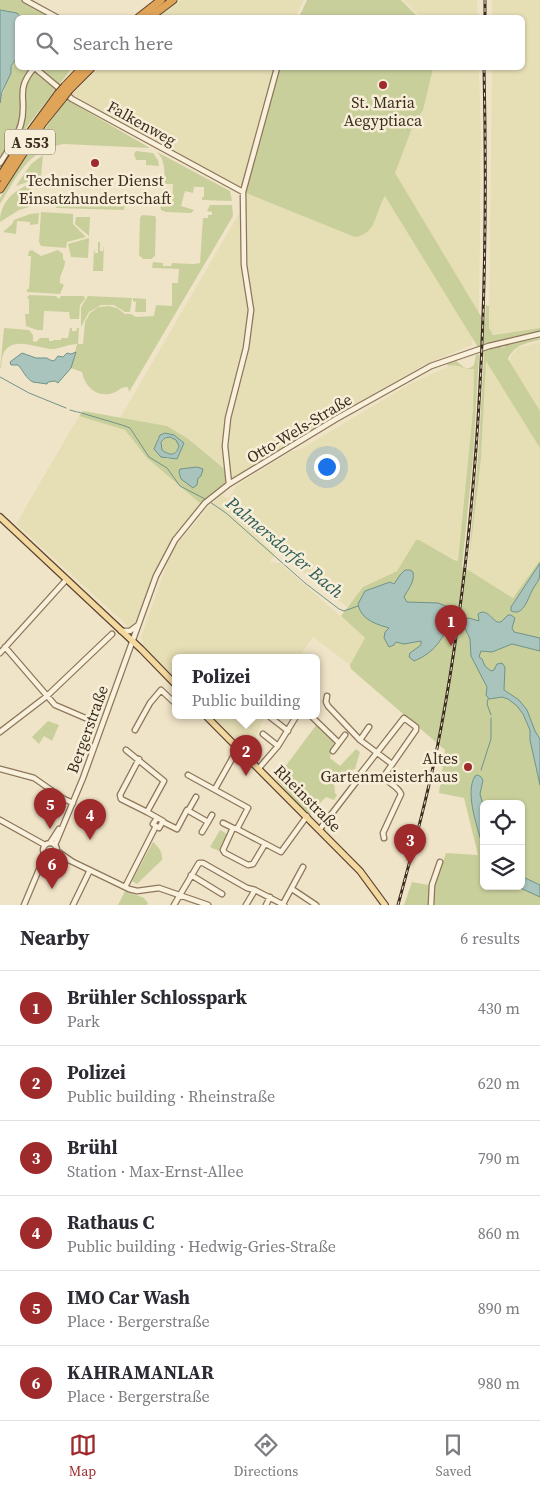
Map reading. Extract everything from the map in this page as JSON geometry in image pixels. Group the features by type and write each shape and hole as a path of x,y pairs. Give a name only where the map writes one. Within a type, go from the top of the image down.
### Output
{"highway":[{"path":"142,15 161,0"},
{"path":"152,15 173,0"},
{"name":"A 553","path":"0,177 17,150 80,70"},
{"name":"A 553","path":"67,88 89,70"},
{"name":"A 553","path":"0,190 60,96"}],"main road":[{"path":"0,517 172,681"},
{"name":"Rheinstraße","path":"209,719 320,829 364,876 383,905"}],"street":[{"path":"25,0 52,15"},
{"path":"0,163 19,131 23,115 22,90 26,77 32,70"},
{"name":"Falkenweg","path":"36,70 72,99 243,192"},
{"path":"229,484 225,446 228,418 246,348 251,310 244,266 243,192 276,70"},
{"name":"Otto-Wels-Straße","path":"132,642 156,576 171,546 205,503 229,484 336,419 431,366 490,346 540,334"},
{"path":"0,653 66,580"},
{"path":"121,631 130,631 139,624"},
{"path":"0,732 47,696 112,634"},
{"name":"Bergerstraße","path":"48,846 63,824 73,804 132,642"},
{"path":"5,647 59,708 90,720"},
{"path":"135,730 150,703 161,690 172,700"},
{"path":"327,696 326,702 328,706 360,740 392,764"},
{"path":"320,829 403,718 412,723 416,730 384,774 384,778 398,789 401,794 383,833 384,838"},
{"path":"273,719 288,731"},
{"path":"259,768 278,746 294,719"},
{"path":"314,719 338,743"},
{"path":"360,740 369,727"},
{"path":"263,734 278,746"},
{"path":"333,751 345,735"},
{"path":"215,790 238,748"},
{"path":"126,750 164,781 147,812"},
{"path":"139,759 120,795 121,798 177,829 196,797"},
{"path":"0,769 34,778 73,804"},
{"path":"188,775 202,785 248,808 223,850 226,853 248,865 252,864 265,844"},
{"path":"188,811 208,822"},
{"path":"202,832 212,815"},
{"path":"223,823 281,852 307,816"},
{"path":"125,887 156,826 153,824 157,818"},
{"path":"0,820 48,846 52,854 125,887 137,891 160,888 208,905"},
{"path":"156,826 159,828 162,822"},
{"path":"48,846 52,854"},
{"path":"24,905 38,876 52,854"},
{"path":"431,905 432,885 440,862"},
{"path":"174,905 198,863 203,863 247,888 270,897 274,903 283,905 292,889 292,884 303,867"},
{"path":"73,905 90,870"},
{"path":"191,875 222,894"},
{"path":"292,889 316,905"},
{"path":"246,905 255,890"},
{"path":"266,905 270,897"}],"shaded area":[{"path":"181,0 304,0 296,15 159,15"},
{"path":"403,0 477,0 478,15 419,15"},
{"path":"492,0 540,0 540,328 489,335 492,70 525,70 525,15 492,15"},
{"path":"97,70 275,70 245,184 239,187 72,94"},
{"path":"431,70 479,70 481,135 479,316 393,174 425,98"},
{"path":"246,193 352,235 386,193 473,336 472,345 424,365 230,480 226,445 230,416 247,358 253,311 246,266 244,214"},
{"path":"241,210 250,313 247,338 224,431 226,469 187,438 167,426 120,418"},
{"path":"540,342 540,413 509,362 512,354 518,348"},
{"path":"486,356 540,444 540,560 513,599 468,572 481,459"},
{"path":"454,364 463,368 474,369 473,411 458,561 416,540 397,571 366,585 347,607 261,538 260,540 275,554 270,562 280,563 365,638 350,665 313,637 301,654 172,654 172,675 144,646 141,637 168,561 177,545 208,507 222,495 228,499 237,485 292,451 299,450 410,384"},
{"path":"79,416 125,430 147,458 202,505 174,539 162,558 133,627 129,627 16,524"},
{"path":"216,719 264,719 248,752"}],"green space":[{"path":"0,0 22,0 51,15 19,15 0,10"},
{"path":"307,0 401,0 416,15 300,15"},
{"path":"15,61 15,70 70,70 19,137 0,169 0,103 11,68"},
{"path":"278,70 433,70 423,110 414,123 395,173 485,323 486,305 489,306 489,328 493,335 540,328 540,332 497,342 502,348 507,345 540,338 540,340 517,348 508,359 540,411 540,448 486,361 481,459 468,570 478,457 484,357 385,196 372,227 368,232 355,237 246,193 276,76 278,77"},
{"path":"67,98 150,148 63,144 50,148 40,153 24,166 0,204 0,198 27,154"},
{"path":"136,151 153,153 158,160 159,166 146,165 146,160 136,160 134,154"},
{"path":"157,152 230,191 232,201 202,200 202,197 204,197 204,187 194,187 193,193 185,191 181,206 194,210 191,213 161,210 160,206 172,206 173,184 165,184 163,163"},
{"path":"43,155 41,177 16,186 31,164"},
{"path":"30,184 32,206 19,210 0,222 5,203 18,190"},
{"path":"64,197 64,203 81,204 81,206 94,206 94,204 127,206 124,207 124,210 56,208 56,198"},
{"path":"210,205 232,205 233,216 129,392 128,387 113,393 102,394 89,387 82,372 71,368 77,344 47,349 17,344 6,350 0,369 4,328 29,330 33,335 33,341 36,342 40,338 49,338 49,341 53,341 68,338 70,328 72,328 72,331 76,331 79,328 78,344 83,344 85,322 90,313 98,307 109,306 117,308 125,314 131,314 136,317 154,316 156,305 172,306 172,283 178,283 179,269 152,268 153,262 163,263 163,266 171,266 172,263 200,263 203,218 208,218 208,215 212,215 212,212 207,211"},
{"path":"41,212 73,214 73,224 86,237 67,242 66,248 41,246 39,242"},
{"path":"39,213 38,224 30,225 30,222 17,221 16,234 3,232 14,220"},
{"path":"142,215 155,216 156,219 155,256 151,259 143,259 139,255 140,218"},
{"path":"76,217 90,217 89,236 75,224"},
{"path":"89,238 88,258 71,257 68,244"},
{"path":"98,242 100,242 100,251 103,251 104,245 103,271 93,271 94,248 95,253 98,253"},
{"path":"32,250 41,256 58,250 63,254 65,264 60,277 60,283 64,285 60,294 27,292 27,289 29,289 31,256 28,256 29,251"},
{"path":"29,295 56,296 59,299 61,296 84,296 85,299 80,305 79,319 70,319 69,312 44,311 43,330 37,330 26,326 25,314 29,314 29,299 27,298"},
{"path":"88,296 132,298 130,312 125,312 114,305 101,305 89,312 81,327 81,307"},
{"path":"133,298 146,299 146,312 135,312 136,302 133,301"},
{"path":"479,354 473,458 462,567 513,598 540,560 540,905 404,905 412,882 434,886 446,853 478,855 464,798 439,793 445,750 351,669 350,665 365,638 341,616 363,587 397,571 416,540 458,561 473,411 474,369 467,369 454,365 448,366 447,364 456,361 465,368 470,368 474,365 476,355"},
{"path":"83,411 167,426 187,438 226,470 227,482 202,505 147,458 125,430 79,416","holes":["165,433 173,435 184,443 177,458 167,459 154,449 160,435","197,467 193,488 181,476 180,469"]},
{"path":"170,437 176,440 179,446 176,452 170,455 164,452 161,446 164,440"},
{"path":"48,721 59,725 52,741 44,736 39,744 32,737"},
{"path":"317,724 334,742 330,758 340,766 356,749 360,752 355,769 343,773 334,779 335,793 337,795 334,800 326,797 308,815 276,779"},
{"path":"220,830 227,834 219,851 210,847"},
{"path":"153,842 160,850 162,860 137,884 132,881"},
{"path":"125,891 144,898 148,903 147,905 118,905"}],"water":[{"path":"0,10 19,15 15,15 15,61 11,66 11,73 2,92 0,103"},
{"path":"76,352 71,368 58,383 55,381 48,382 47,384 33,382 26,377 18,365 11,365 10,362 22,353 54,361 58,356 63,357 67,353"},
{"path":"165,433 174,435 184,443 177,459 161,457 154,449 160,435","holes":["170,437 176,440 179,446 174,453 170,454 162,450 161,442 165,438"]},
{"path":"197,467 203,469 201,476 198,478 197,485 193,488 181,479 179,472 180,469"},
{"path":"540,563 539,579 525,605 519,611 511,611 511,607"},
{"path":"405,570 413,572 412,582 404,597 407,602 438,603 446,606 451,618 458,620 469,618 479,621 478,614 484,612 497,622 501,622 508,615 511,615 515,618 512,628 514,632 540,638 540,651 512,644 492,652 481,651 479,657 491,671 494,670 497,664 502,663 505,667 504,690 519,700 527,710 540,739 540,785 530,740 530,730 523,714 508,699 502,697 489,699 486,695 487,687 471,656 470,639 463,624 450,622 444,635 432,650 414,661 409,657 410,653 421,645 421,641 404,644 396,642 389,647 384,638 385,632 389,628 379,625 362,614 358,604 365,591 390,582 394,584"},
{"path":"478,775 483,780 480,794 482,800 480,800 480,837 471,792 475,776"},
{"path":"525,878 540,885 540,897 525,890"}],"waterway":[{"name":"Palmersdorfer Bach","path":"0,377 29,393 66,408"},
{"name":"Palmersdorfer Bach","path":"70,410 77,412"},
{"name":"Palmersdorfer Bach","path":"78,412 130,428 149,457 167,468 180,486 207,500"},
{"name":"Palmersdorfer Bach","path":"210,502 226,513 305,583 339,609 344,611 358,606"},
{"name":"Palmersdorfer Bach","path":"488,699 487,704 491,715"},
{"name":"Palmersdorfer Bach","path":"481,770 491,739 491,718"}],"railway":[{"path":"485,0 485,15"},
{"path":"398,905 441,728 455,647 474,482 483,316 485,233 484,70"}],"place":[{"name":"St. Maria Aegyptiaca","path":"383,85"},
{"name":"Technischer Dienst Einsatzhundertschaft","path":"95,163"},
{"name":"Brühler Schlosspark","path":"451,646"},
{"name":"Altes Gartenmeisterhaus","path":"468,767"},
{"name":"Polizei","path":"246,776"},
{"name":"IMO Car Wash","path":"50,829"},
{"name":"Rathaus C","path":"90,840"},
{"name":"Brühl","path":"410,865"},
{"name":"KAHRAMANLAR","path":"52,889"}]}
